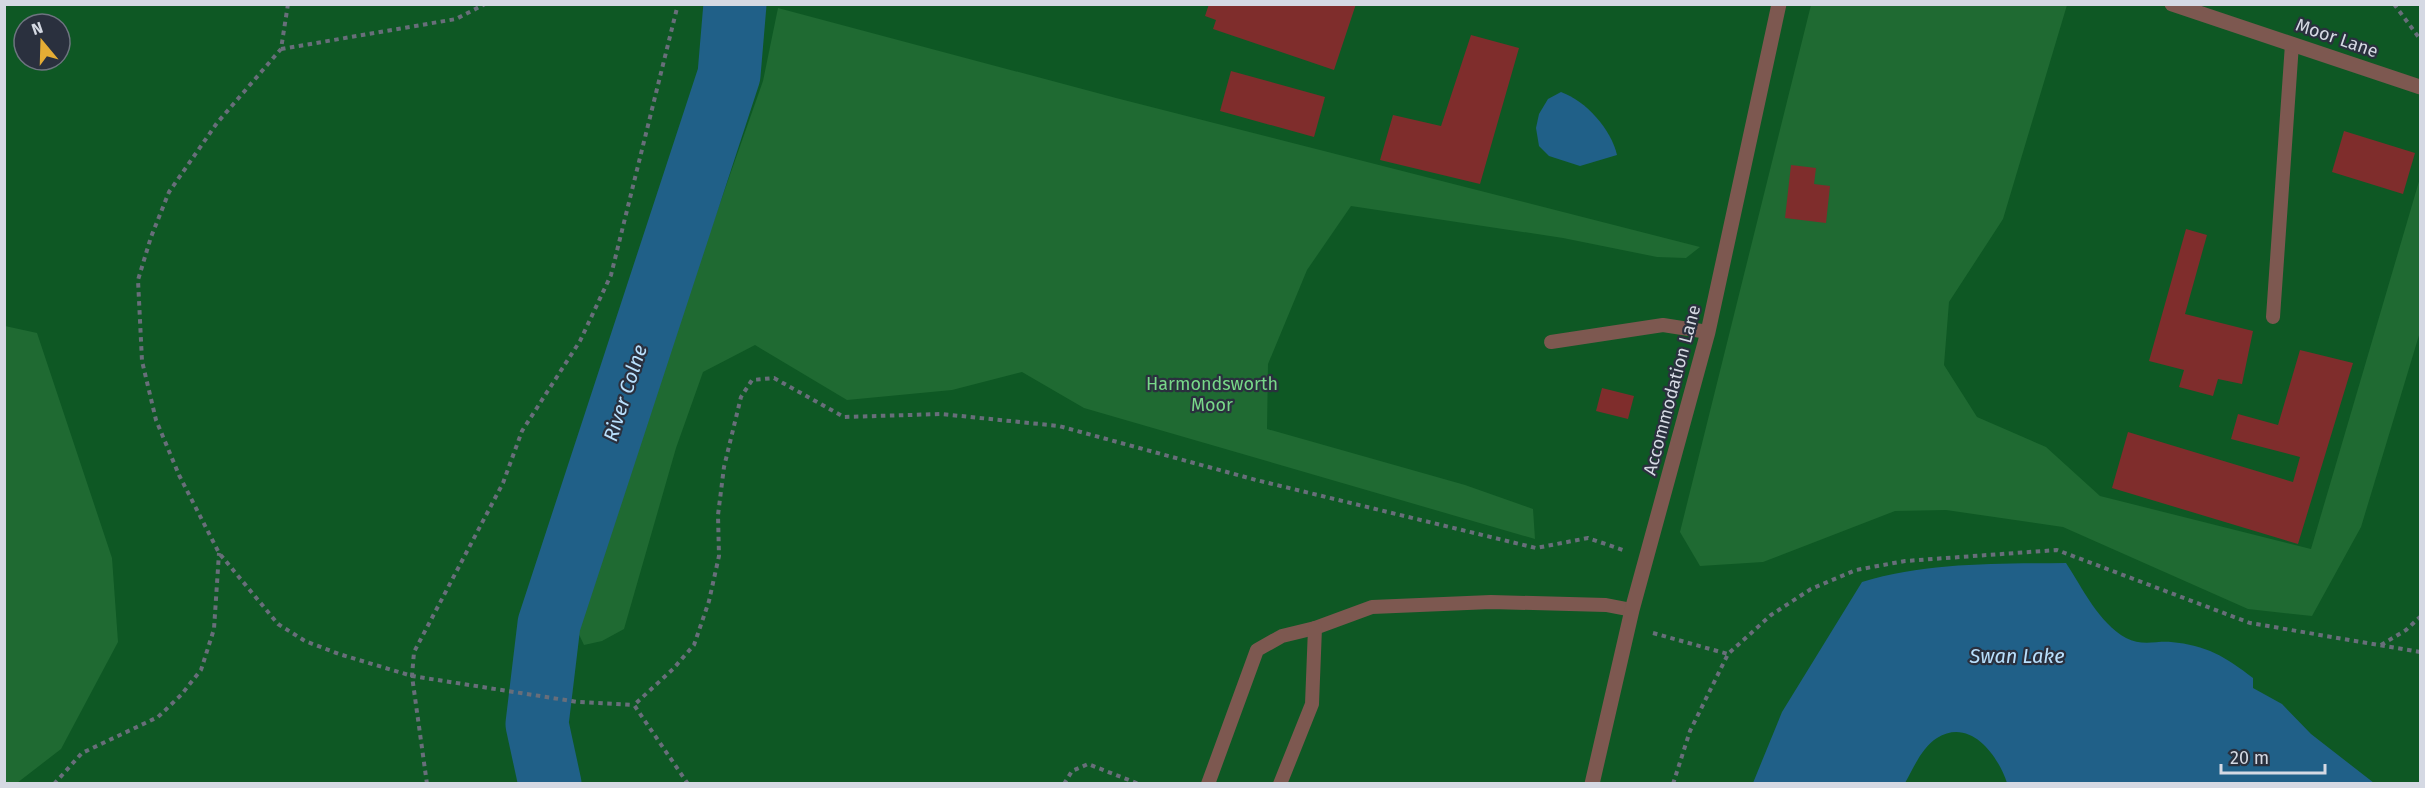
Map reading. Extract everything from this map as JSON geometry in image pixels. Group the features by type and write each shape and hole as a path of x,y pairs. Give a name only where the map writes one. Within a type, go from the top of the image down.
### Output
{"street":[{"name":"Accommodation Lane","path":"1592,783 1632,610 1708,332 1779,4"},
{"name":"Moor Lane","path":"2172,4 2421,87"}],"lane":[{"path":"2272,317 2292,44"},
{"path":"1551,342 1663,325 1708,332"},
{"path":"1208,783 1257,650 1282,636 1315,628 1372,607 1491,602 1606,605 1632,610"},
{"path":"1280,783 1312,704 1315,628"}],"path":[{"path":"288,4 281,48 217,123 169,192 151,237 138,280 142,361 156,420 179,475 219,554 278,624 305,641 412,676 578,702 634,705 673,669 694,645 709,601 719,556 718,515 724,467 735,420 741,397 752,380 762,378 774,378 844,417 941,414 1059,426 1256,480 1536,548 1588,538 1648,558"},
{"path":"281,48 456,19 485,4"},
{"path":"427,783 412,676 414,652 503,483 522,431 580,341 611,275 678,4"},
{"path":"2394,4 2421,39"},
{"path":"1673,783 1690,731 1728,654 1771,615 1811,589 1856,570 1905,561 2057,549 2250,623 2421,652"},
{"path":"54,783 82,753 158,717 201,670 214,629 219,554"},
{"path":"2380,645 2406,630 2421,617"},
{"path":"1649,632 1728,654"},
{"path":"634,705 688,783"},
{"path":"1064,783 1072,771 1088,764 1139,783"}],"green space":[{"name":"Harmondsworth Moor","path":"5,5 2420,5 2420,783 5,784"},
{"path":"1811,5 2067,5 2003,219 1949,302 1944,365 1977,417 2046,447 2100,496 2311,549 2420,178 2420,332 2361,527 2312,616 2248,609 2063,527 1946,510 1895,511 1763,562 1700,566 1680,532"},
{"path":"778,8 1116,98 1700,247 1686,258 1657,257 1563,238 1351,206 1307,270 1268,364 1267,429 1465,485 1533,509 1535,539 1084,408 1022,372 952,390 847,400 755,345 703,372 676,448 624,629 602,641 584,645 574,624 618,506 669,348 763,81"},
{"path":"5,326 37,333 112,558 118,642 61,749 17,783 4,783"}],"water":[{"path":"1561,92 1579,102 1596,117 1609,135 1617,155 1580,166 1549,156 1539,146 1536,128 1539,114 1548,99"},
{"name":"Swan Lake","path":"2066,563 2092,605 2116,632 2137,642 2171,642 2195,646 2224,658 2253,678 2253,688 2282,704 2311,734 2374,783 2007,783 1990,751 1981,742 1961,732 1949,733 1932,742 1918,759 1905,783 1753,783 1782,712 1862,582 1887,575 1938,567"}],"building":[{"path":"1209,4 1356,4 1334,70 1213,29 1216,20 1205,16"},
{"path":"1471,35 1519,48 1480,184 1380,160 1393,115 1441,126"},
{"path":"1231,71 1325,97 1314,137 1220,111"},
{"path":"2344,131 2415,153 2403,194 2332,172"},
{"path":"1791,165 1816,168 1814,184 1830,186 1826,223 1785,218"},
{"path":"2186,229 2207,235 2185,314 2253,331 2242,384 2218,379 2213,396 2179,387 2184,370 2149,361"},
{"path":"2300,350 2353,363 2298,544 2112,488 2128,432 2293,482 2300,457 2231,439 2238,414 2278,425"},
{"path":"1602,388 1634,396 1628,419 1596,411"}],"waterway":[{"name":"River Colne","path":"550,784 537,724 549,624 729,75 735,4"}]}
